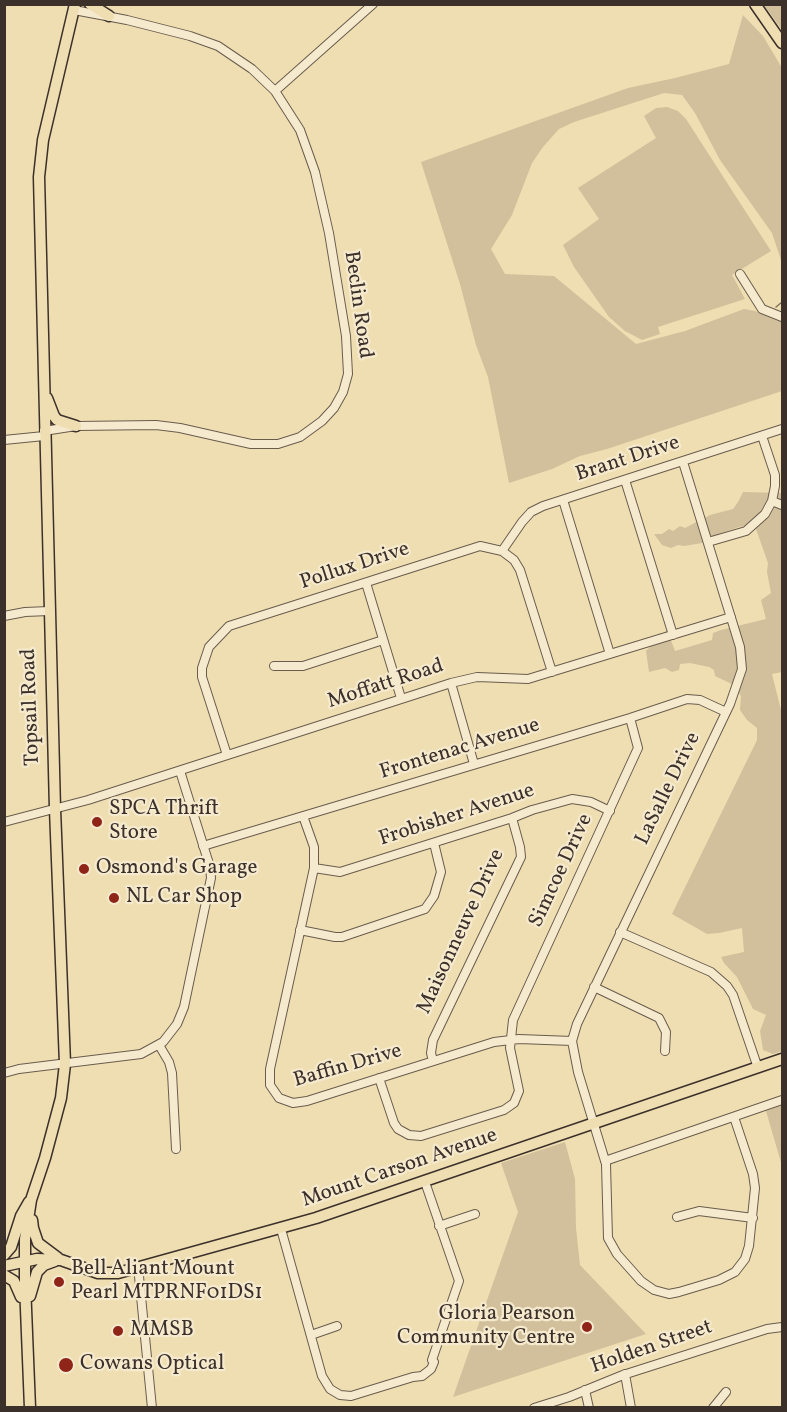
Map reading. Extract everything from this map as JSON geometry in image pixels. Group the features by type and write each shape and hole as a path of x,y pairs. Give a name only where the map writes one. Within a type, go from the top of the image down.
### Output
{"main road":[{"path":"90,4 109,16"},
{"path":"755,4 783,43"},
{"name":"Topsail Road","path":"30,1407 25,1260 31,1200 56,1119 65,1064 49,611 39,177 43,140 74,7"},
{"path":"44,391 54,416 62,422 76,426"},
{"name":"Mount Carson Avenue","path":"4,1266 25,1260 61,1260 89,1270 118,1274 138,1266 281,1229 783,1059"},
{"path":"4,1255 15,1237 21,1216 31,1200"},
{"path":"31,1200 33,1228 38,1243 61,1260"},
{"path":"26,1315 37,1272 44,1265 61,1260"},
{"path":"4,1275 17,1285 26,1315"}],"street":[{"path":"275,92 373,4"},
{"name":"Beclin Road","path":"4,440 76,426 156,425 251,444 278,444 300,437 322,421 334,408 343,392 348,374 349,355 320,191 308,150 294,119 275,92 246,65 218,46 189,36 74,7"},
{"path":"740,274 762,309 783,317"},
{"name":"Brant Drive","path":"502,551 514,530 531,512 543,506 783,429"},
{"path":"708,542 746,531 765,514 772,501 775,475 762,436"},
{"name":"LaSalle Drive","path":"572,1041 594,987 726,712 742,669 742,659 731,617 683,462"},
{"path":"625,480 673,635"},
{"path":"563,500 610,654"},
{"path":"772,501 783,506"},
{"name":"Pollux Drive","path":"227,756 202,677 204,657 208,647 229,626 480,546 502,551"},
{"path":"502,551 514,560 520,570 552,672"},
{"path":"366,583 401,698"},
{"path":"4,616 49,611"},
{"name":"Moffatt Road","path":"4,822 70,806 451,683 477,677 528,679 731,617"},
{"path":"274,666 303,666 383,640"},
{"path":"451,683 474,764"},
{"name":"Frontenac Avenue","path":"203,846 687,699 700,700 726,712"},
{"name":"Simcoe Drive","path":"510,1040 516,1011 638,748 630,718"},
{"path":"4,1073 19,1069 136,1056 159,1045 174,1030 184,1007 211,878 180,771"},
{"name":"Frobisher Avenue","path":"315,868 340,872 573,799 591,802 610,812"},
{"name":"Baffin Drive","path":"303,816 314,847 315,868 270,1069 270,1084 279,1098 300,1102 494,1042 572,1041"},
{"name":"Maisonneuve Drive","path":"433,1061 431,1053 433,1040 520,857 520,847 512,818"},
{"path":"300,930 342,937 425,909 434,896 441,872 434,843"},
{"path":"620,932 711,972 727,986 733,995 758,1068"},
{"path":"594,987 658,1018 666,1032 665,1051"},
{"path":"379,1078 394,1124 403,1133 421,1136 504,1110 514,1103 519,1084 511,1057 510,1040"},
{"path":"572,1041 578,1072 605,1161 607,1233 617,1254 641,1281 654,1290 679,1292 732,1274 741,1266 747,1255 753,1218 755,1183 734,1117"},
{"path":"159,1045 172,1072 176,1149"},
{"path":"605,1161 783,1100"},
{"path":"281,1229 323,1379 330,1389 347,1396 422,1376 428,1372 434,1362 432,1360 459,1281 425,1182"},
{"path":"677,1217 699,1211 753,1218"},
{"path":"439,1226 475,1214"},
{"path":"138,1266 153,1407"},
{"path":"311,1335 337,1326"},
{"name":"Holden Street","path":"534,1407 625,1374 767,1329 783,1327"},
{"path":"625,1374 631,1407"},
{"path":"585,1390 589,1407"},
{"path":"713,1407 726,1392"}],"shaded area":[{"path":"764,5 782,5 782,30"},
{"path":"743,15 763,36 782,68 782,263 772,233 720,160 695,113 682,95 664,93 559,129 532,163 512,215 491,249 505,274 554,276 636,344 685,331 744,309 782,321 782,391 580,456 552,469 509,483 488,377 476,345 460,284 421,162 628,88 729,64"},
{"path":"667,107 678,111 686,119 771,251 732,275 745,299 658,327 660,334 642,340 625,331 609,317 574,267 563,245 599,219 578,188 656,138 644,116 656,108"},
{"path":"743,492 782,493 782,672 772,674 782,714 782,1051 773,1054 763,1050 760,1031 766,1015 753,1009 737,977 721,957 744,952 742,928 707,934 672,914 757,740 757,728 740,710 741,696 734,685 715,676 714,670 690,663 680,664 679,670 672,672 665,668 649,672 646,651 667,630 675,651 712,640 713,633 721,630 766,619 761,600 771,593 767,572 768,563 756,529 750,525 739,527 710,537 702,543 678,545 671,548 662,545 654,534 662,534 669,529 673,531 680,526 685,528 710,515 733,509"},
{"path":"781,1105 782,1110 782,1166 766,1111"},
{"path":"565,1142 575,1179 576,1228 580,1265 646,1334 453,1397 518,1212 501,1163"}],"waterway":[{"path":"776,307 782,302"}],"place":[{"name":"SPCA Thrift Store","path":"97,822"},
{"name":"Osmond's Garage","path":"84,869"},
{"name":"NL Car Shop","path":"114,898"},
{"name":"Bell Aliant Mount Pearl MTPRNF01DS1","path":"59,1282"},
{"name":"Gloria Pearson Community Centre","path":"587,1327"},
{"name":"MMSB","path":"118,1331"},
{"name":"Cowans Optical","path":"66,1365"}]}
